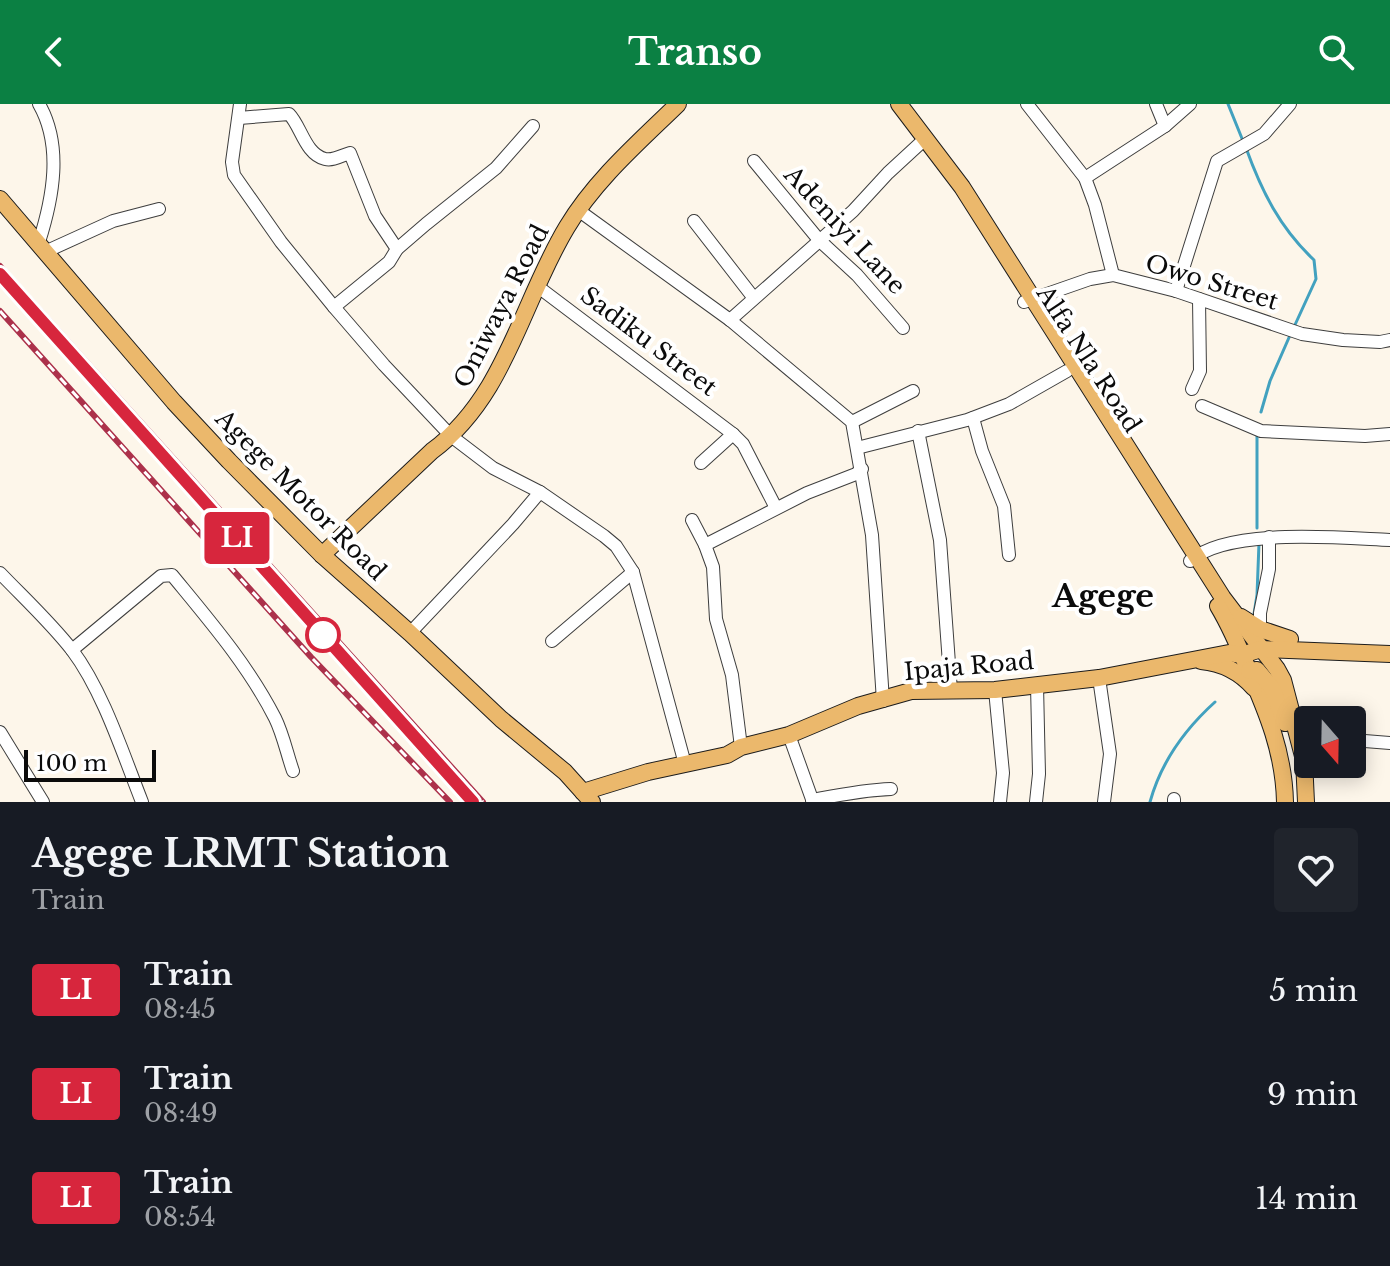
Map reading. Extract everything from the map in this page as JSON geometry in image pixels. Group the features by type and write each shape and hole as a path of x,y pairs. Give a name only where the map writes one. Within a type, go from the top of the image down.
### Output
{"main road":[{"name":"Oniwaya Road","path":"322,555 451,436 491,386 537,286 578,210 678,104"},
{"name":"Alfa Nla Road","path":"887,104 923,141"},
{"name":"Alfa Nla Road","path":"899,104 1194,558 1226,619 1248,649"},
{"name":"Agege Motor Road","path":"0,199 174,402 322,555 501,719 565,772 587,797"},
{"name":"Alfa Nla Road","path":"1028,300 1067,371 1223,598 1248,649"},
{"path":"1210,656 1220,641 1226,619"},
{"name":"Ipaja Road","path":"587,797 685,764 727,755 741,747 789,735 858,706 911,691 995,690 1099,678 1290,639 1390,647"},
{"name":"Ipaja Road","path":"1248,649 1390,654"},
{"path":"1248,649 1283,680 1294,712"},
{"path":"1248,649 1278,745 1285,802"},
{"path":"1248,649 1257,670 1272,688 1287,729 1305,802"},
{"path":"1283,680 1285,670 1298,656 1326,650"},
{"path":"1188,660 1213,662 1236,672 1260,695"},
{"path":"1305,802 1306,778"}],"street":[{"path":"39,104 53,140 51,201 43,246 113,221 159,209"},
{"path":"240,104 232,162 234,175 281,242 334,307 451,436 493,468 540,492 616,546 633,572 685,764"},
{"path":"1027,104 1085,178 1113,275"},
{"path":"1156,104 1165,126"},
{"path":"1085,178 1165,126 1190,104"},
{"path":"1176,291 1217,161 1264,134 1290,104"},
{"path":"239,118 289,114 306,142 319,156 337,159 350,153 375,216 397,249"},
{"path":"334,307 389,262 397,249 496,168 533,126"},
{"path":"730,320 853,211 923,141"},
{"name":"Adeniyi Lane","path":"754,161 819,240 857,275 903,328"},
{"path":"578,210 730,320 852,422 872,535 883,701"},
{"path":"694,221 753,297"},
{"name":"Owo Street","path":"1028,300 1090,279 1113,275 1176,291 1302,334 1343,340 1390,340"},
{"name":"Sadiku Street","path":"537,286 733,434 743,444 776,508"},
{"path":"1192,389 1200,371 1199,299"},
{"path":"857,448 973,418 1009,404 1067,371"},
{"path":"852,422 913,391"},
{"path":"1202,406 1261,431 1365,436 1390,434"},
{"path":"973,418 982,451 1004,506 1009,555"},
{"path":"918,431 940,540 951,691"},
{"path":"701,463 733,434"},
{"path":"705,545 862,469"},
{"path":"410,633 540,492"},
{"path":"692,520 713,567 716,619 732,675 741,747"},
{"path":"1194,558 1245,540 1269,537 1390,540"},
{"path":"1248,649 1260,613 1269,569 1269,537"},
{"path":"552,641 633,572"},
{"path":"0,573 72,650 108,717 142,802"},
{"path":"72,650 161,576 172,575 254,681 276,721 293,771"},
{"path":"1099,678 1110,754 1104,802"},
{"path":"1036,802 1039,774 1037,685"},
{"path":"995,690 1003,773 1000,802"},
{"path":"0,732 43,802"},
{"path":"789,735 813,801 854,790 891,789"},
{"path":"1366,741 1390,743"}],"waterway":[{"path":"1228,104 1243,141"},
{"path":"1246,148 1273,208 1291,235 1314,260 1316,279 1294,327"},
{"path":"1261,412 1270,381 1291,333"},
{"path":"1257,432 1257,528"},
{"path":"1254,614 1259,543"},
{"path":"1150,802 1160,773 1175,748 1215,702"}],"railway":[{"path":"0,266 483,802"},
{"path":"0,311 311,657 450,802"}],"train":[{"name":"LI","path":"0,274 473,802"}],"district":[{"name":"Agege","path":"1103,596"}]}
